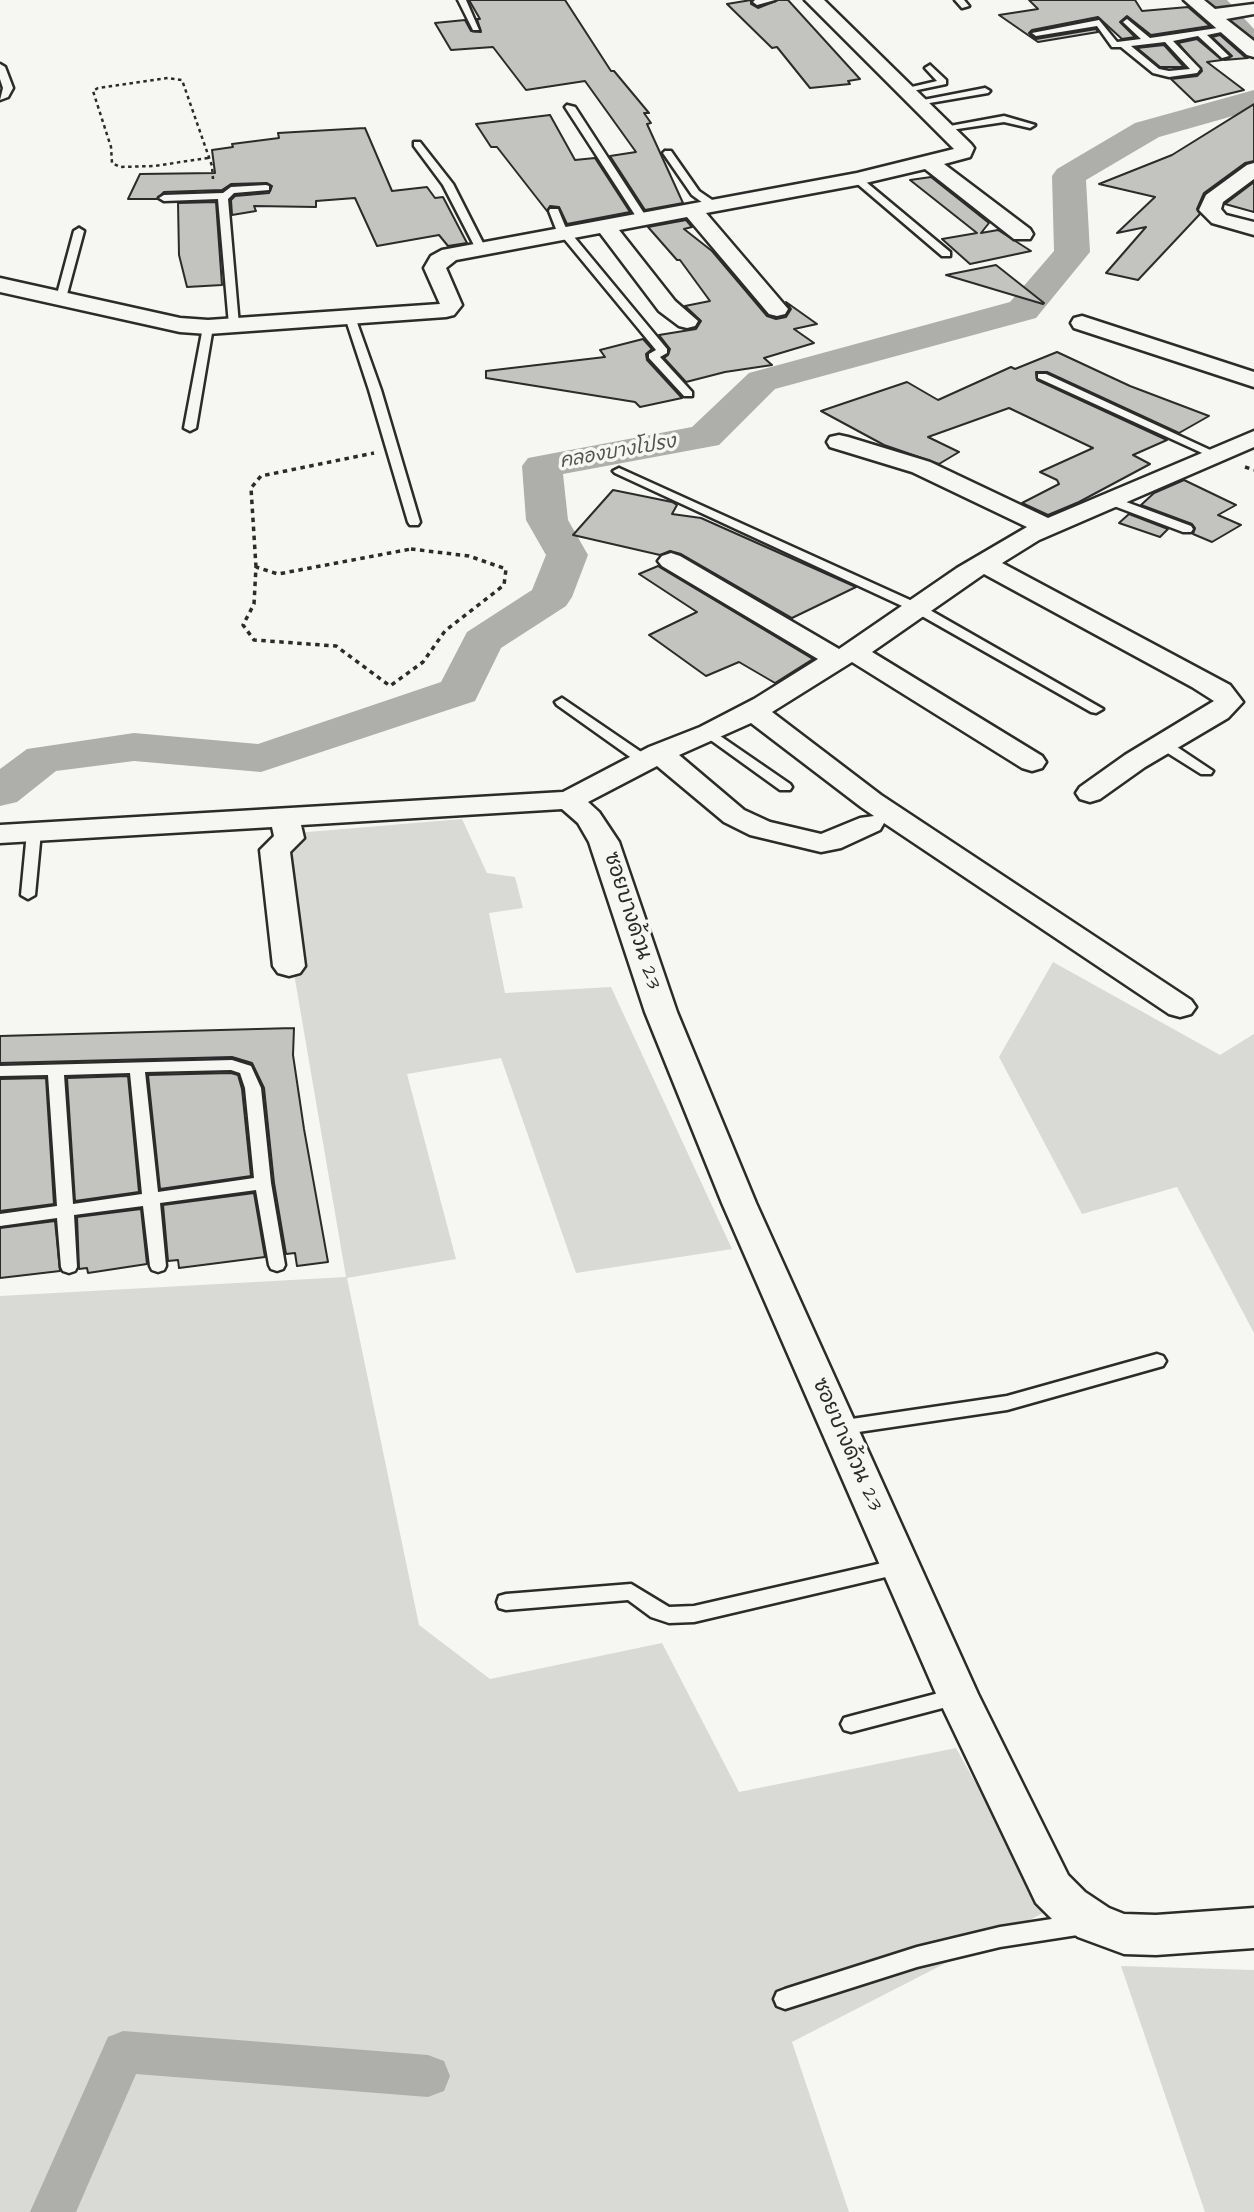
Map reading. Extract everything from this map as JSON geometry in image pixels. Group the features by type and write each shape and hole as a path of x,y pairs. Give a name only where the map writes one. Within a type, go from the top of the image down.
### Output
{"street":[{"path":"0,285 180,325 208,327 446,310 451,305 449,297 435,268 439,261 450,255 857,179 963,152 964,148 814,0"},
{"path":"1192,0 1232,15 1254,51"},
{"path":"929,162 1022,234"},
{"path":"1254,169 1213,199 1210,210 1219,219 1254,229"},
{"path":"692,210 777,309"},
{"path":"606,226 667,306 687,321"},
{"path":"420,337 426,312"},
{"path":"1082,323 1254,380"},
{"path":"0,834 569,800 652,757 752,712 846,656 984,564 1039,531 1254,438"},
{"path":"839,442 921,467 1039,531"},
{"path":"671,561 846,656 1032,762"},
{"path":"984,564 1202,681 1227,698 1227,705 1218,712 1163,744 1090,793"},
{"path":"752,712 871,801 1180,1007"},
{"path":"652,757 734,816 760,829 821,843 831,842 870,824"},
{"name":"ซอยบางด้วน 23","path":"569,800 589,818 604,842 661,1012 739,1203 958,1696 1052,1889 1069,1906 1094,1923 1124,1934 1156,1935 1254,1928"},
{"path":"285,817 289,838 275,850 289,966"}],"lane":[{"path":"463,0 476,27"},
{"path":"757,2 771,0"},
{"path":"1036,33 1100,23 1115,45 1200,33 1232,15"},
{"path":"1127,22 1147,41"},
{"path":"1200,33 1225,56"},
{"path":"1123,44 1156,71 1169,74 1194,71 1167,39"},
{"path":"0,67 8,88 5,95 0,97"},
{"path":"912,97 943,82 930,68"},
{"path":"912,97 985,91"},
{"path":"570,107 642,218"},
{"path":"944,128 1004,119 1030,125"},
{"path":"417,144 448,184 481,249"},
{"path":"668,153 695,193 714,206"},
{"path":"857,179 946,254"},
{"path":"164,198 266,188"},
{"path":"226,194 234,325"},
{"path":"554,211 566,234 663,351 653,356 688,394"},
{"path":"61,298 79,231"},
{"path":"350,317 414,522"},
{"path":"190,428 208,327"},
{"path":"1042,376 1215,455"},
{"path":"619,471 917,608 1096,709"},
{"path":"1110,500 1188,529"},
{"path":"562,702 652,757"},
{"path":"710,733 785,788"},
{"path":"1163,744 1206,771"},
{"path":"28,895 34,832"},
{"path":"0,1071 232,1065 246,1070 253,1088 263,1183 277,1265"},
{"path":"137,1067 158,1266"},
{"path":"55,1071 69,1267"},
{"path":"0,1220 263,1183"},
{"path":"838,1428 1007,1403 1157,1361"},
{"path":"506,1602 631,1592 658,1611 669,1615 694,1614 900,1567"},
{"path":"851,1724 958,1696"},
{"path":"785,1999 917,1957 1000,1937 1094,1923"}],"path":[{"path":"208,158 154,166 120,167 112,163 111,147 93,91 98,88 168,78 182,80 212,166 214,186 226,194"},
{"path":"256,567 278,574 411,549 469,556 506,569 504,585 445,631 423,662 390,686 336,646 254,640 243,625 254,604 256,567 251,488 261,476 392,450"}],"shaded area":[{"path":"462,819 487,873 515,877 523,908 489,913 505,993 611,987 732,1249 576,1273 501,1058 407,1074 456,1259 347,1278 419,1625 490,1679 662,1643 739,1792 956,1748 1047,1911 792,2042 849,2212 0,2212 0,1296 346,1277 272,845 296,833"},
{"path":"1053,962 1220,1055 1254,1034 1254,1333 1177,1187 1082,1214 999,1057"},
{"path":"1121,1966 1254,1970 1254,2212 1205,2212"}],"building":[{"path":"469,0 565,0 611,71 614,71 649,113 644,113 651,123 647,124 683,203 645,210 610,156 636,152 585,81 526,90 493,47 451,50 435,23 465,20 471,31 481,32 477,19 480,19"},
{"path":"751,0 751,4 758,8 778,0 788,0 860,79 848,81 850,84 810,88 777,47 772,48 727,4"},
{"path":"1029,0 1135,0 1142,11 1188,7 1210,26 1151,35 1127,16 1120,22 1135,37 1122,39 1098,17 1032,30 1029,33 1036,39 1096,29 1098,32 1038,42 999,15 1038,9"},
{"path":"1220,35 1248,58 1224,60 1232,56 1212,37"},
{"path":"1197,39 1222,60 1207,62 1244,90 1195,102 1171,79 1197,76 1202,71 1178,43"},
{"path":"1164,45 1184,67 1160,67 1137,48"},
{"path":"1254,104 1254,161 1245,163 1204,193 1197,209 1200,214 1138,280 1106,273 1146,227 1117,233 1155,197 1099,184 1172,155"},
{"path":"550,115 575,160 595,158 630,212 567,224 559,207 550,206 547,211 497,147 491,147 476,124"},
{"path":"365,128 392,191 427,187 435,198 443,197 467,243 448,246 439,235 377,246 355,198 316,201 316,207 254,206 256,211 232,215 231,200 235,196 269,193 272,186 267,183 231,184 222,190 164,192 157,199 128,199 140,174 215,173 212,150 233,147 232,144 279,138 278,133"},
{"path":"931,177 989,223 981,233 998,230 1031,251 970,264 942,239 977,233 910,180"},
{"path":"1254,182 1254,212 1225,204"},
{"path":"216,202 222,285 187,287 179,255 178,203"},
{"path":"686,220 692,227 684,229 712,251 767,316 776,319 786,317 791,309 786,302 817,324 794,329 814,343 764,358 772,365 725,372 686,382 664,358 670,349 659,335 696,329 701,321 685,306 710,301 680,260 677,260 648,227"},
{"path":"996,265 1044,303 946,275"},
{"path":"643,339 652,349 646,354 647,360 682,398 640,407 635,402 486,378 486,371 605,357 600,350"},
{"path":"1057,352 1130,386 1209,416 1179,433 1047,372 1036,372 1037,380 1167,440 1133,455 1150,464 1079,502 1048,515 1022,503 1059,484 1057,480 1040,472 1093,448 1009,408 928,437 959,452 939,464 884,445 821,411 907,382 938,400 1011,367 1015,369"},
{"path":"1184,480 1236,505 1218,515 1241,525 1212,542 1193,534 1195,528 1192,524 1141,505 1154,493"},
{"path":"613,490 672,502 677,505 672,514 701,518 856,587 792,618 681,554 670,551 660,555 573,535"},
{"path":"1129,514 1168,529 1160,537 1119,523"},
{"path":"658,566 813,659 775,683 739,662 706,676 649,635 697,612 639,574"},
{"path":"294,1028 293,1055 328,1262 297,1266 295,1253 286,1254 274,1183 264,1088 252,1063 232,1057 0,1063 0,1036"},
{"path":"148,1075 238,1075 242,1089 251,1176 160,1189"},
{"path":"128,1076 139,1192 75,1201 67,1078"},
{"path":"46,1078 54,1204 0,1211 0,1079"},
{"path":"254,1193 265,1257 179,1268 178,1260 168,1261 163,1205"},
{"path":"141,1209 147,1264 88,1273 87,1268 79,1269 77,1217"},
{"path":"55,1221 60,1271 0,1278 0,1228"}],"waterway":[{"path":"1217,0 1254,36"},
{"name":"คลองบางโปรง","path":"0,792 43,759 134,747 261,758 459,691 483,641 551,597 567,555 547,520 542,466 705,437 762,381 1023,310 1072,252 1069,176 1147,130 1254,100"},
{"path":"53,2212 123,2052 428,2076"}]}
